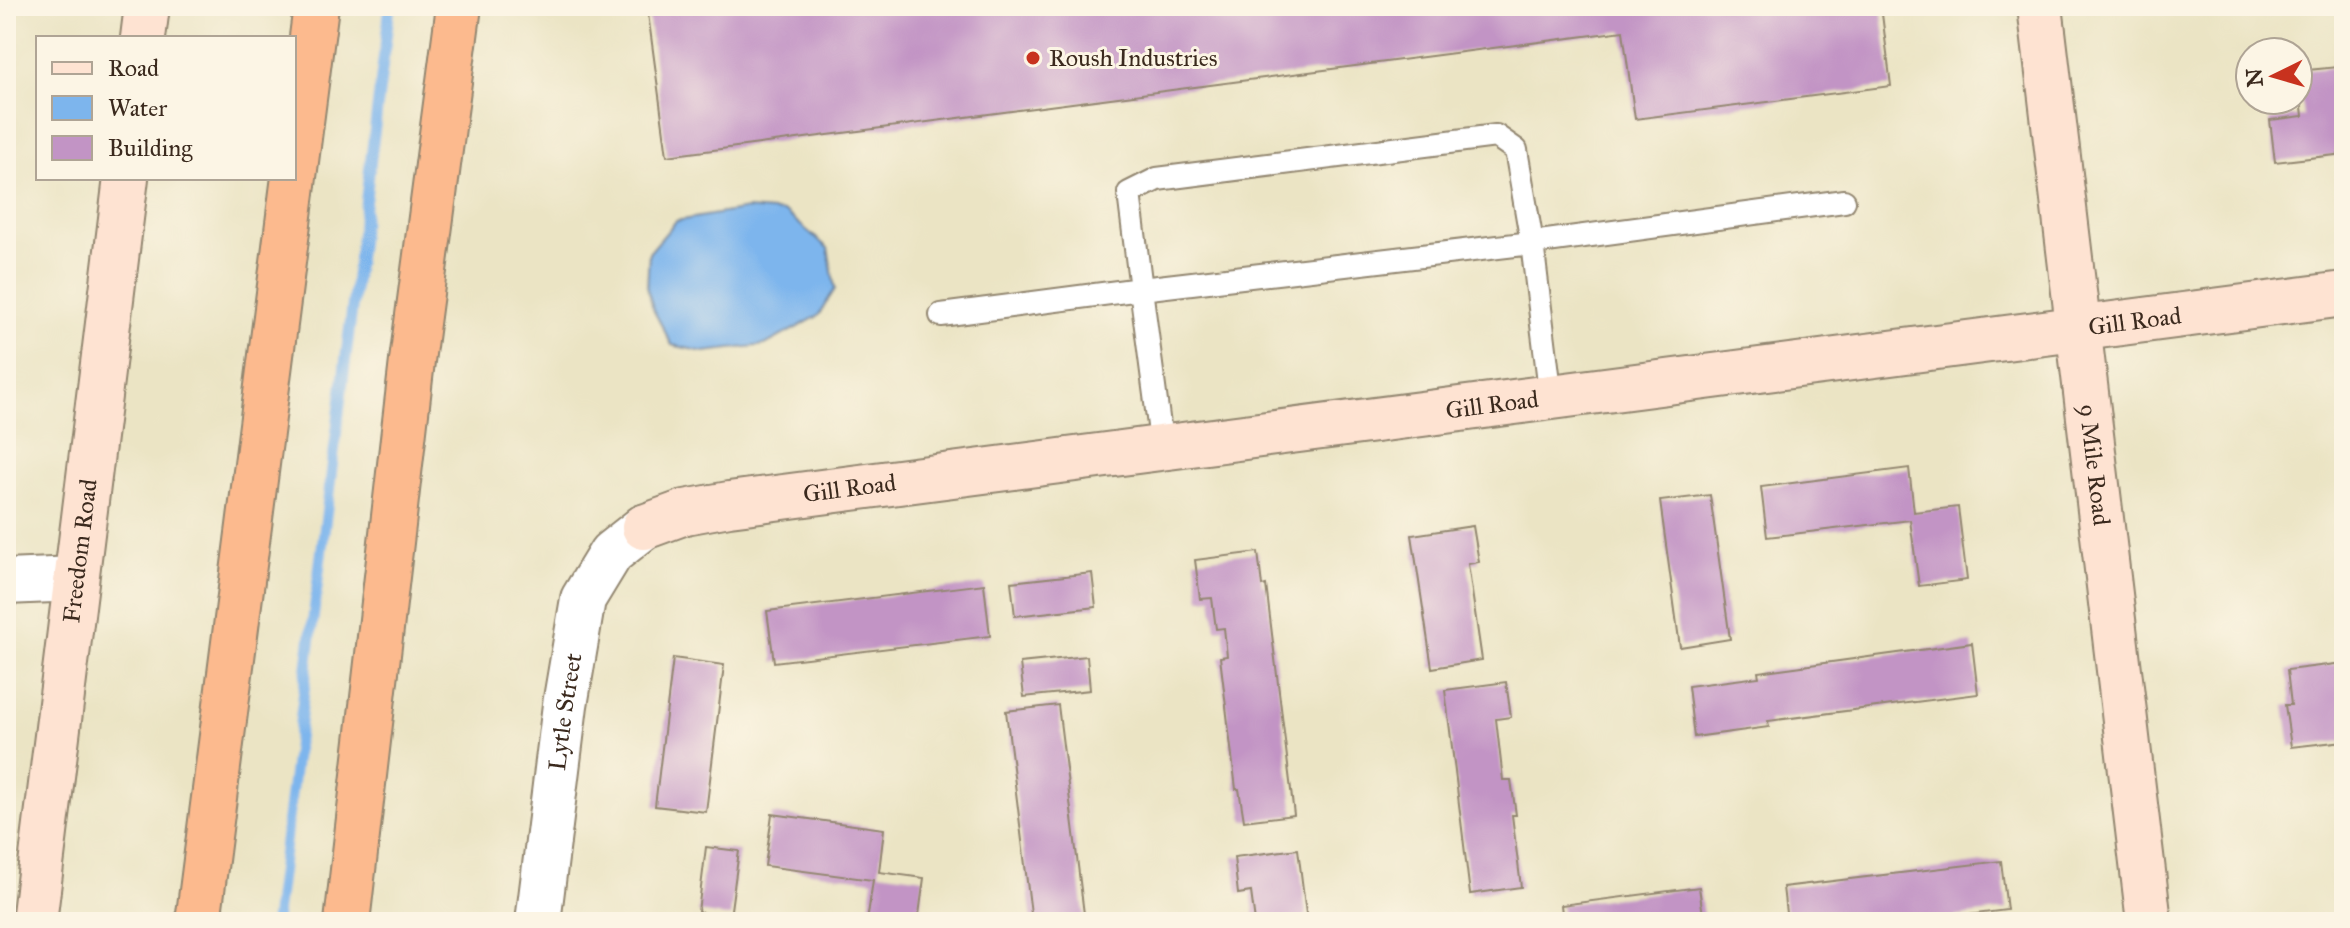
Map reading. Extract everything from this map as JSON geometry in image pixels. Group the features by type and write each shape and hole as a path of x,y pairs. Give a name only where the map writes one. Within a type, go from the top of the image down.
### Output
{"highway":[{"path":"296,161 316,6"},
{"path":"347,922 412,361 459,6"},
{"path":"198,922 294,180"}],"street":[{"path":"143,36 147,6"},
{"name":"9 Mile Road","path":"2040,6 2149,922"},
{"name":"Freedom Road","path":"34,922 126,180"},
{"name":"Gill Road","path":"644,527 685,512 729,504 2344,294"},
{"name":"Lytle Street","path":"538,922 565,705 583,599 611,553 644,527"},
{"path":"6,582 76,579"}],"lane":[{"path":"1162,448 1129,193 1157,179 1496,136 1516,150 1532,243 1551,398"},
{"path":"941,315 1532,243 1844,201"}],"water":[{"path":"747,209 785,212 828,248 835,289 818,316 765,345 704,352 672,345 654,311 647,289 649,253 676,221"}],"building":[{"name":"Roush Industries","path":"647,6 1881,6 1891,86 1635,119 1623,31 667,156"},
{"path":"2338,67 2344,118 2344,154 2275,162 2270,120 2314,116 2314,69"},
{"path":"1909,468 1914,512 1958,507 1967,580 1919,586 1910,520 1767,537 1761,487"},
{"path":"1710,495 1730,639 1680,647 1660,501"},
{"path":"1473,526 1479,562 1468,564 1482,660 1432,668 1412,535"},
{"path":"1258,552 1262,586 1266,585 1294,815 1244,821 1239,789 1236,789 1220,657 1227,656 1224,628 1216,629 1212,598 1200,599 1195,560"},
{"path":"1092,573 1096,607 1015,616 1011,582"},
{"path":"984,584 990,636 774,662 767,611"},
{"path":"1972,643 1978,694 1768,721 1769,727 1694,737 1688,686 1759,677 1758,672"},
{"path":"1087,656 1090,690 1024,697 1020,663"},
{"path":"673,658 724,665 706,812 655,806"},
{"path":"2344,663 2344,741 2291,747 2285,705 2291,705 2287,670"},
{"path":"1506,682 1511,717 1496,719 1503,780 1511,780 1521,887 1470,894 1445,690"},
{"path":"1058,705 1085,922 1032,922 1006,711"},
{"path":"772,814 884,829 879,872 924,878 918,922 867,922 873,880 765,866"},
{"path":"706,847 739,851 730,917 698,912"},
{"path":"1298,849 1307,922 1255,922 1251,892 1238,894 1234,857"},
{"path":"2001,861 2007,910 1914,922 1787,922 1783,887"},
{"path":"1699,887 1704,922 1563,922 1561,905"}],"waterway":[{"path":"275,922 390,6"}],"place":[{"name":"Roush Industries","path":"1033,58"}]}
